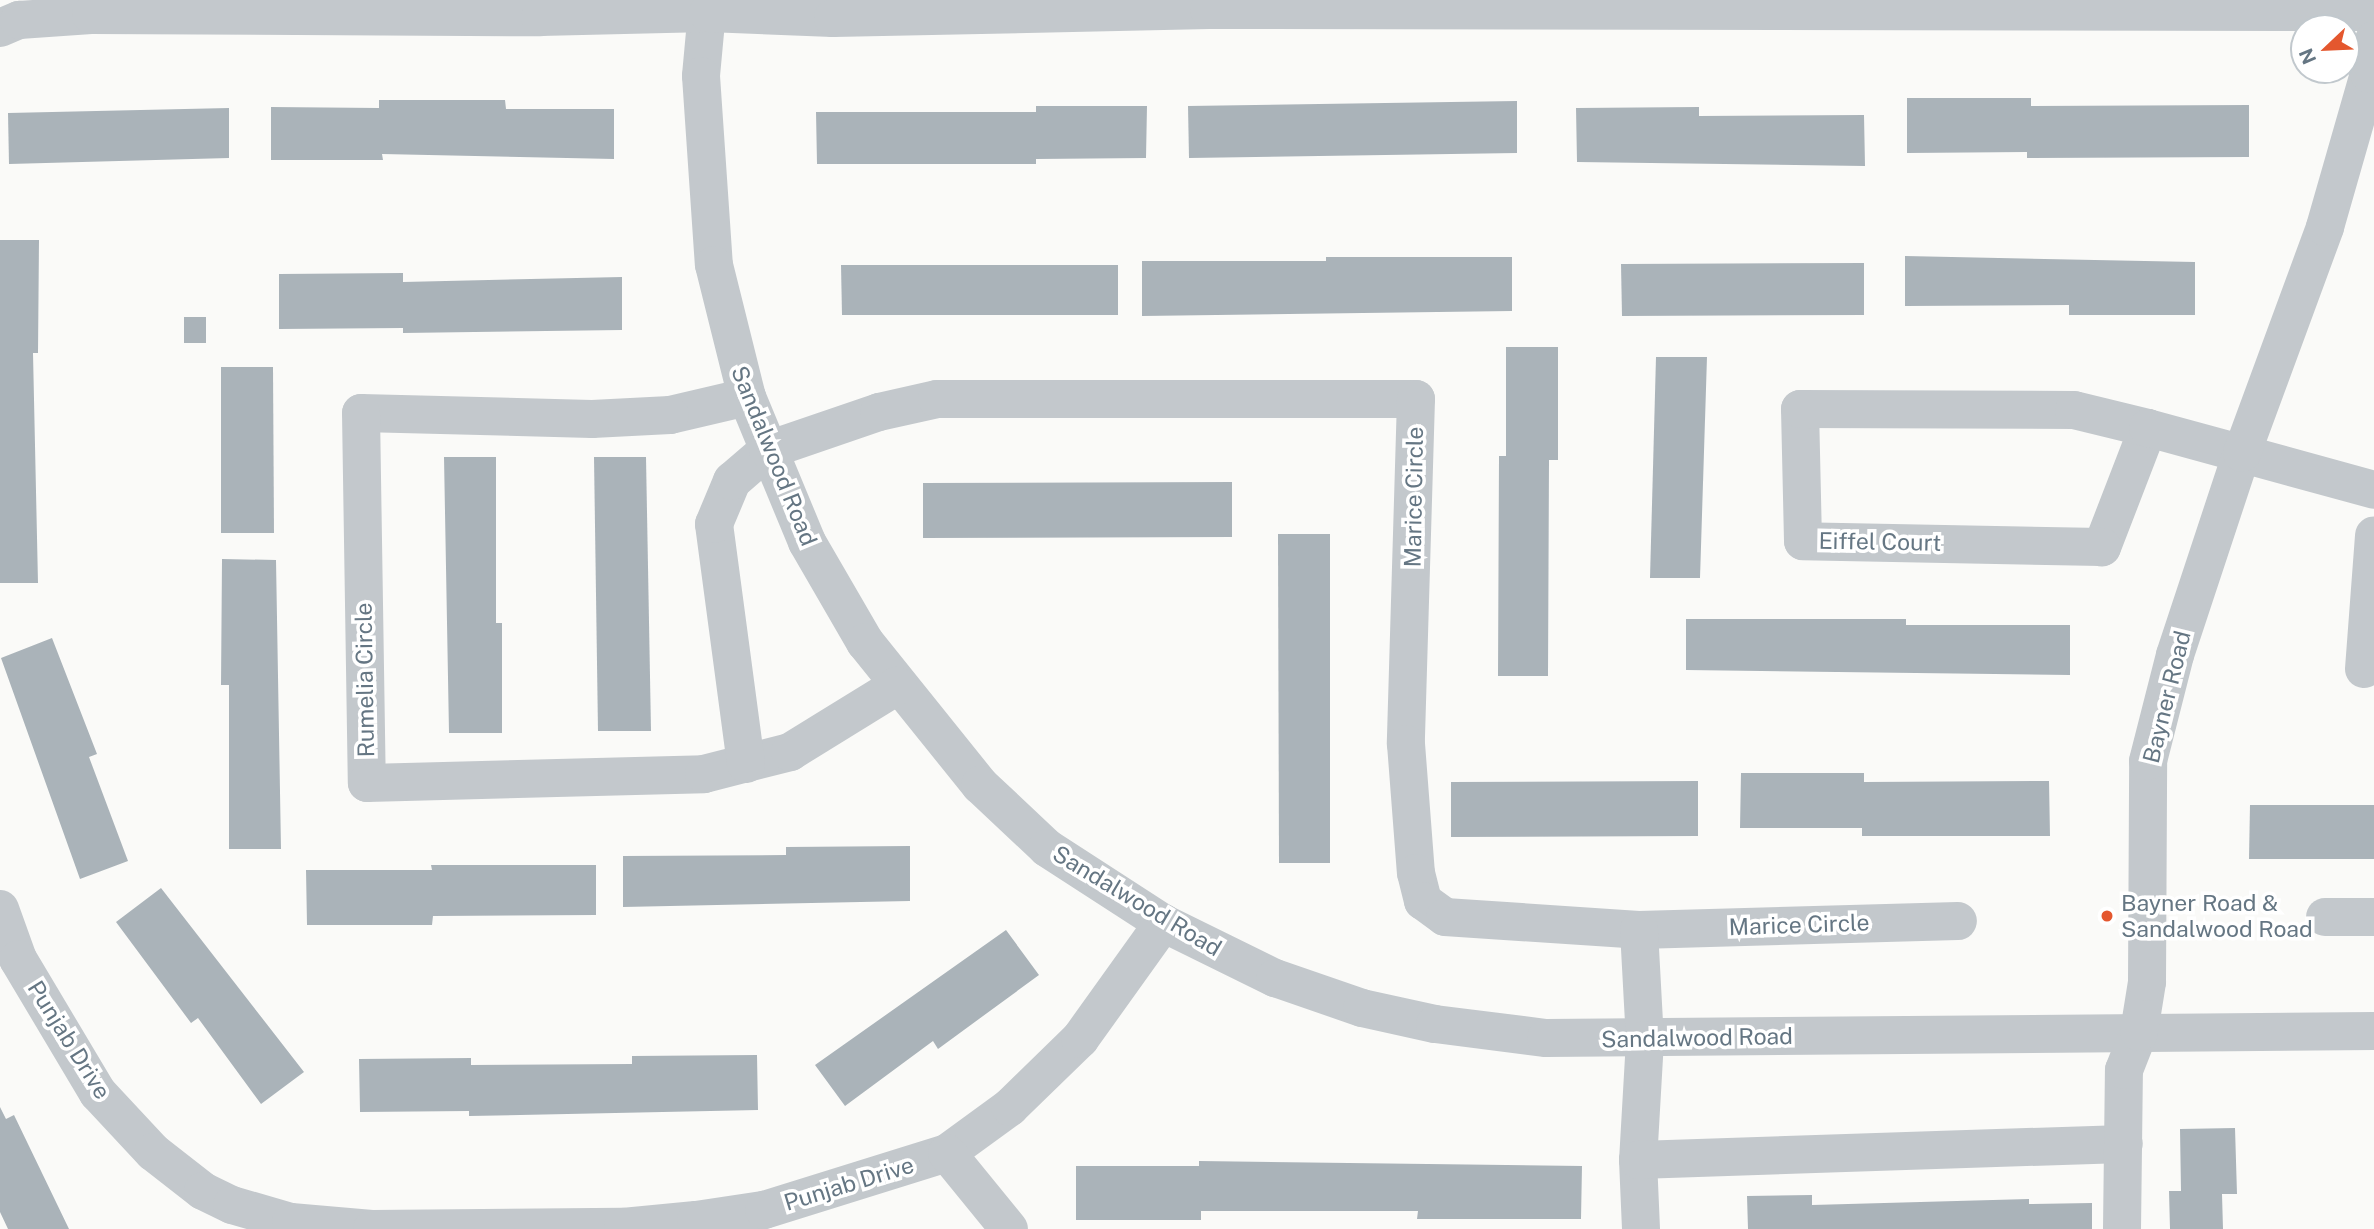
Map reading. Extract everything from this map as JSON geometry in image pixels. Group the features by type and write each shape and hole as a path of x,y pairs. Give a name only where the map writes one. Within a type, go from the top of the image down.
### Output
{"street":[{"path":"0,28 19,20 91,15 540,17 708,7 833,18 1209,10 2374,12"},
{"name":"Sandalwood Road","path":"708,7 701,76 708,210 725,323 747,397 827,583 897,686 980,785 1047,848 1163,923 1275,978 1362,1008 1435,1024 1546,1038 1645,1040 2374,1031"},
{"name":"Bayner Road","path":"2122,1229 2124,1069 2139,1032 2147,982 2148,761 2175,655 2242,453 2325,228 2369,74 2374,40"},
{"name":"Rumelia Circle","path":"747,397 670,415 605,418 361,413 367,783 636,779 704,774 790,752 897,686"},
{"name":"Marice Circle","path":"768,450 879,412 937,399 1416,399 1406,744 1416,873 1423,901 1445,917 1639,930 1958,921"},
{"name":"Eiffel Court","path":"2148,428 2102,547 1802,541 1800,410 2074,410 2148,428 2242,453"},
{"path":"746,764 713,524 732,481 768,450"},
{"path":"2242,453 2374,490"},
{"path":"2364,670 2374,535"},
{"name":"Punjab Drive","path":"0,909 18,959 98,1093 153,1152 203,1191 291,1222 372,1229 623,1227 696,1220 764,1210 947,1153 1010,1107 1080,1039 1163,923"},
{"path":"2325,917 2374,917"},
{"path":"1639,930 1645,1040 1638,1160 1641,1229"},
{"path":"1638,1160 2124,1144"},
{"path":"947,1153 1009,1229"}],"building":[{"path":"1907,98 2031,98 2031,106 2249,105 2249,157 2027,158 2027,152 1907,153"},
{"path":"379,100 505,100 506,109 614,109 614,159 382,154 383,160 271,160 271,107 379,108"},
{"path":"1517,101 1517,153 1189,158 1188,106"},
{"path":"1036,106 1147,106 1146,158 1036,159 1036,164 817,164 816,112 1036,112"},
{"path":"1699,107 1699,116 1864,115 1865,166 1577,162 1576,108"},
{"path":"229,108 229,158 9,164 8,113"},
{"path":"0,240 39,240 38,353 33,353 38,583 0,583"},
{"path":"1905,256 2195,262 2195,315 2069,315 2069,305 1905,306"},
{"path":"1326,257 1512,257 1512,311 1142,316 1142,261 1326,261"},
{"path":"1864,263 1864,315 1622,316 1621,264"},
{"path":"841,265 1118,265 1118,315 842,315"},
{"path":"403,273 403,282 622,277 622,330 403,333 403,328 279,329 279,274"},
{"path":"184,317 206,317 206,343 184,343"},
{"path":"1506,347 1558,347 1558,460 1549,460 1548,676 1498,676 1499,456 1506,456"},
{"path":"1656,357 1707,357 1700,578 1650,578"},
{"path":"221,367 273,367 274,533 221,533"},
{"path":"444,457 496,457 496,623 502,623 502,733 449,733"},
{"path":"594,457 646,457 651,731 598,731"},
{"path":"1232,482 1232,537 923,538 923,483"},
{"path":"1278,534 1330,534 1330,863 1279,863"},
{"path":"222,559 276,560 281,849 229,849 229,685 221,685"},
{"path":"1686,619 1906,619 1906,625 2070,625 2070,675 1686,670"},
{"path":"52,638 97,754 89,757 128,861 80,879 1,658"},
{"path":"1741,773 1864,773 1864,782 2049,781 2050,836 1862,836 1862,828 1740,828"},
{"path":"1698,781 1698,836 1451,837 1451,782"},
{"path":"2250,805 2374,805 2374,859 2249,859"},
{"path":"910,846 910,901 623,907 623,856 786,855 786,847"},
{"path":"431,865 596,865 596,915 433,916 432,925 307,925 306,870 432,870"},
{"path":"161,888 304,1072 261,1104 198,1018 191,1023 116,922"},
{"path":"1006,930 1039,975 938,1049 933,1041 845,1106 815,1065"},
{"path":"757,1055 758,1110 469,1116 469,1111 360,1112 359,1059 471,1058 471,1065 632,1064 632,1056"},
{"path":"0,1107 6,1119 14,1115 69,1229 8,1229 0,1212"},
{"path":"2235,1128 2237,1194 2222,1194 2223,1229 2170,1229 2169,1191 2181,1191 2180,1129"},
{"path":"1199,1161 1582,1166 1581,1219 1417,1219 1418,1211 1201,1211 1201,1220 1076,1220 1076,1166 1199,1166"},
{"path":"1812,1195 1812,1205 2029,1199 2029,1204 2092,1203 2092,1229 1748,1229 1747,1196"}],"place":[{"name":"Bayner Road & Sandalwood Road","path":"2107,916"}]}
